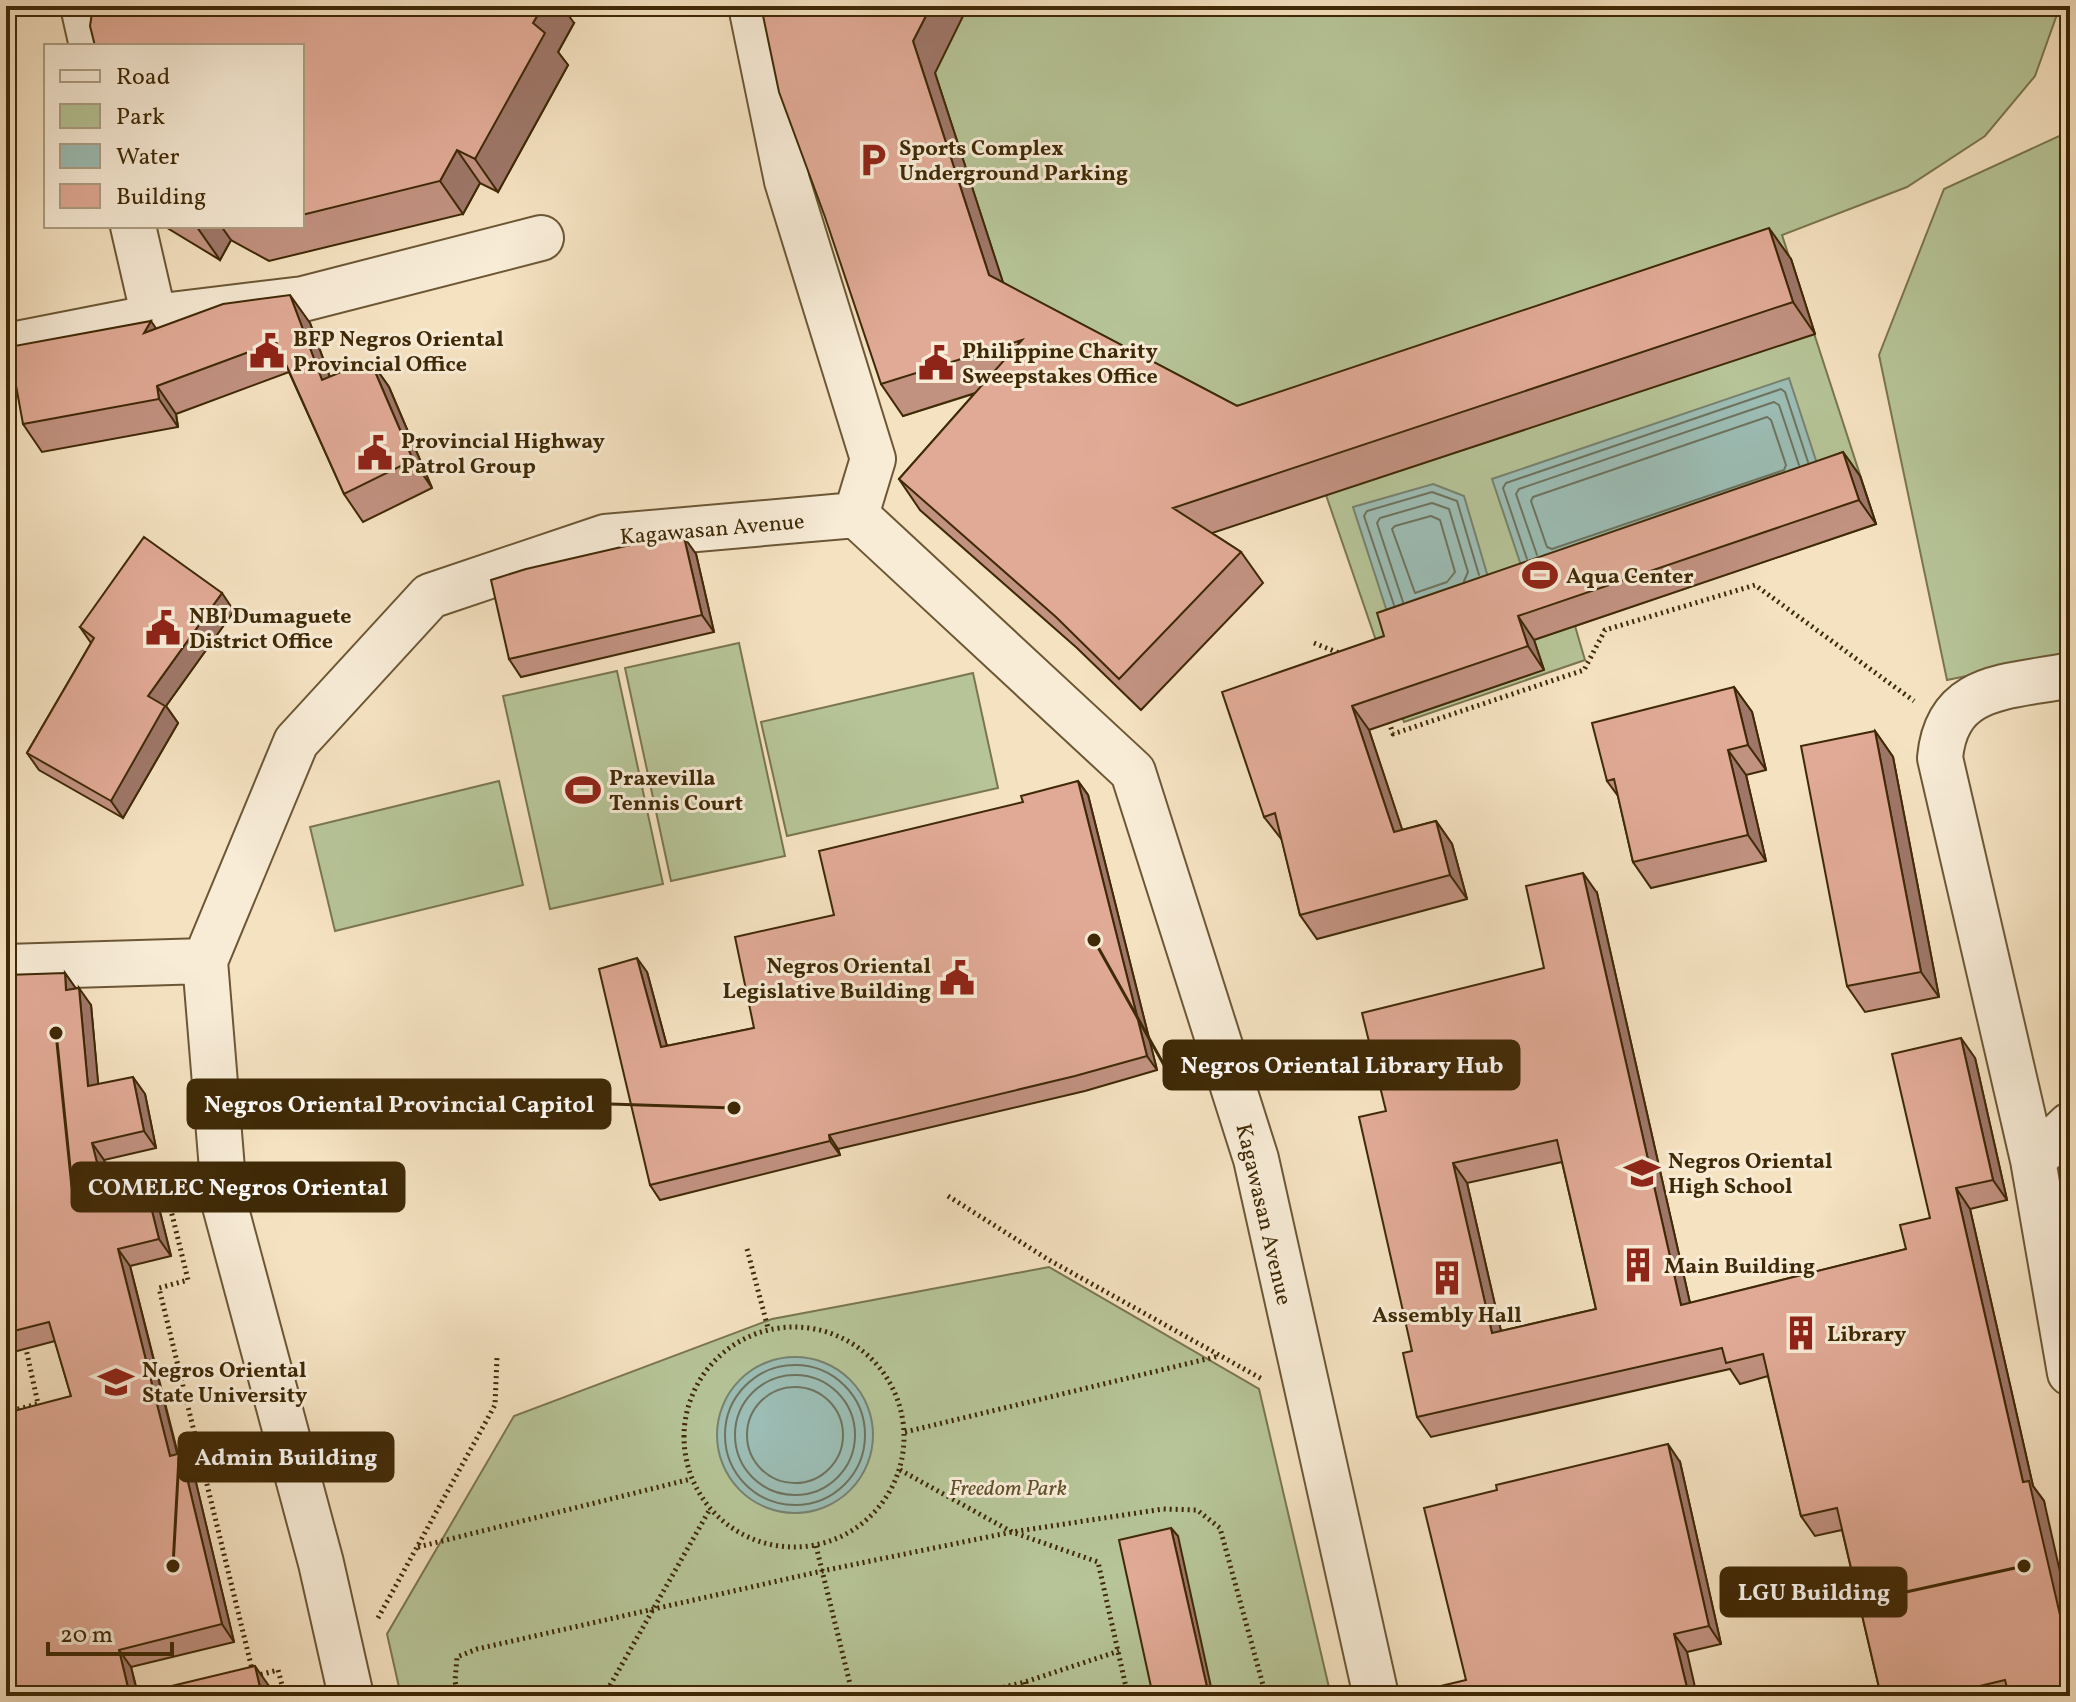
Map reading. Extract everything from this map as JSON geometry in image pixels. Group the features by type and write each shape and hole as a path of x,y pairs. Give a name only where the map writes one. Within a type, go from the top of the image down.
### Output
{"street":[{"path":"83,6 92,44"},
{"path":"751,6 787,181 873,459 856,515"},
{"path":"133,228 154,317"},
{"path":"6,346 154,317 303,299 541,238"},
{"name":"Kagawasan Avenue","path":"351,1696 321,1563 225,1206 205,961 296,742 430,596 605,537 856,515 1133,772 1256,1159 1376,1696"},
{"path":"2070,675 1973,697 1958,707 1947,725 1940,758 2033,1160 2070,1373"},
{"path":"6,967 205,961"},
{"path":"2033,1160 2070,1125"}],"path":[{"path":"1383,707 1393,734 1584,670 1605,630 1755,585 1947,725"},
{"path":"1314,643 1342,655"},
{"path":"99,1181 160,1165 188,1280 159,1288 254,1676 278,1670 285,1696"},
{"path":"948,1196 1049,1260 1272,1385"},
{"path":"747,1249 768,1328"},
{"path":"807,1326 844,1337 875,1361 897,1394 905,1432 900,1470 887,1497 868,1520 844,1536 816,1546 786,1548 758,1542 732,1529 710,1509 691,1479 684,1441 688,1404 706,1370 733,1344 768,1328 807,1326"},
{"path":"6,1412 38,1404 22,1333"},
{"path":"905,1432 1220,1356"},
{"path":"378,1620 495,1405 497,1358"},
{"path":"900,1470 1012,1532 1098,1562 1128,1696"},
{"path":"418,1547 691,1479"},
{"path":"604,1696 710,1509"},
{"path":"458,1696 455,1681 457,1657 477,1649 822,1571 1012,1532 1163,1509 1197,1510 1220,1528 1266,1696"},
{"path":"816,1546 853,1696"},
{"path":"968,1696 1025,1682 1119,1651"},
{"path":"1025,1682 1028,1696"}],"green space":[{"path":"786,6 2060,6 2035,76 1985,136 1907,187 1782,235 1876,524 1575,626 1585,660 1404,722 1326,495 1257,518 993,388 903,416 847,248"},
{"path":"2070,131 2070,655 1947,680 1879,355 1944,189"},
{"path":"739,643 785,856 671,881 625,668"},
{"name":"Praxevilla Tennis Court","path":"617,671 663,884 550,909 503,696"},
{"path":"973,673 998,788 787,836 761,722"},
{"path":"499,781 523,885 335,931 310,827"},
{"name":"Freedom Park","path":"1049,1267 1259,1389 1331,1696 401,1696 387,1634 514,1416 772,1319"}],"water":[{"path":"1789,378 1825,488 1529,589 1492,479"},
{"path":"1433,484 1464,496 1488,577 1394,633 1353,507"},
{"path":"795,1357 825,1363 850,1380 867,1405 873,1435 867,1465 850,1490 825,1507 795,1513 765,1507 740,1490 723,1465 717,1435 723,1405 740,1380 765,1363"}],"building":[{"path":"93,6 543,6 533,23 545,33 475,159 457,150 440,181 304,215 304,44 94,44 90,26"},
{"path":"761,6 931,6 913,41 989,275 1237,406 1769,228 1793,302 1173,508 1241,552 1119,679 1056,617 899,479 1022,340 881,384 779,92"},
{"path":"290,295 322,380 370,360 413,460 344,494 276,342 157,386 159,399 23,424 9,347 151,321 144,333 223,304"},
{"path":"1843,452 1859,500 1518,616 1528,646 1352,706 1394,832 1436,821 1450,875 1300,915 1275,813 1264,817 1222,692 1384,636 1377,613"},
{"path":"144,537 222,593 148,696 165,706 111,801 27,753 94,638 80,627"},
{"path":"684,537 702,615 509,659 491,580 652,540"},
{"path":"1734,687 1748,745 1728,750 1748,835 1633,862 1614,779 1607,781 1592,723"},
{"path":"1875,731 1921,972 1847,986 1801,746"},
{"path":"1078,781 1147,1056 829,1135 830,1141 650,1185 599,969 637,958 661,1047 754,1028 735,937 834,915 819,851 1023,802 1021,796"},
{"path":"1583,873 1681,1305 1906,1249 1900,1225 1930,1218 1892,1054 1961,1038 1993,1180 1956,1188 2023,1482 2029,1481 2070,1658 2070,1696 2009,1696 2005,1680 1938,1696 1881,1696 1837,1508 1801,1516 1763,1354 1726,1363 1722,1348 1417,1417 1403,1353 1412,1351 1359,1117 1386,1111 1362,1013 1544,968 1526,886","holes":["1557,1140 1596,1309 1492,1333 1453,1163"]},
{"name":"Negros Oriental State University","path":"65,973 66,990 79,988 88,1086 133,1077 144,1131 92,1143 108,1206 148,1195 159,1239 118,1249 170,1456 181,1453 222,1624 119,1650 130,1696 6,1696 6,1413 71,1396 49,1322 6,1333 6,1059 12,1058 6,975"},
{"path":"1668,1444 1709,1626 1674,1634 1689,1696 1430,1696 1428,1689 1466,1680 1424,1508 1497,1490 1496,1485"},
{"path":"1171,1528 1209,1696 1153,1696 1119,1540"},
{"path":"255,1666 262,1696 134,1695"}],"place":[{"name":"Sports Complex Underground Parking","path":"873,160"},
{"name":"BFP Negros Oriental Provincial Office","path":"267,351"},
{"name":"Philippine Charity Sweepstakes Office","path":"936,363"},
{"name":"Provincial Highway Patrol Group","path":"375,453"},
{"name":"Aqua Center","path":"1540,575"},
{"name":"NBI Dumaguete District Office","path":"163,628"},
{"name":"Praxevilla Tennis Court","path":"583,790"},
{"name":"Negros Oriental Library Hub","path":"1094,940"},
{"name":"Negros Oriental Legislative Building","path":"957,978"},
{"name":"COMELEC Negros Oriental","path":"56,1033"},
{"name":"Negros Oriental Provincial Capitol","path":"734,1108"},
{"name":"Negros Oriental High School","path":"1642,1173"},
{"name":"Main Building","path":"1638,1265"},
{"name":"Assembly Hall","path":"1447,1278"},
{"name":"Library","path":"1801,1333"},
{"name":"Negros Oriental State University","path":"116,1382"},
{"name":"Admin Building","path":"173,1566"},
{"name":"LGU Building","path":"2024,1566"}]}
